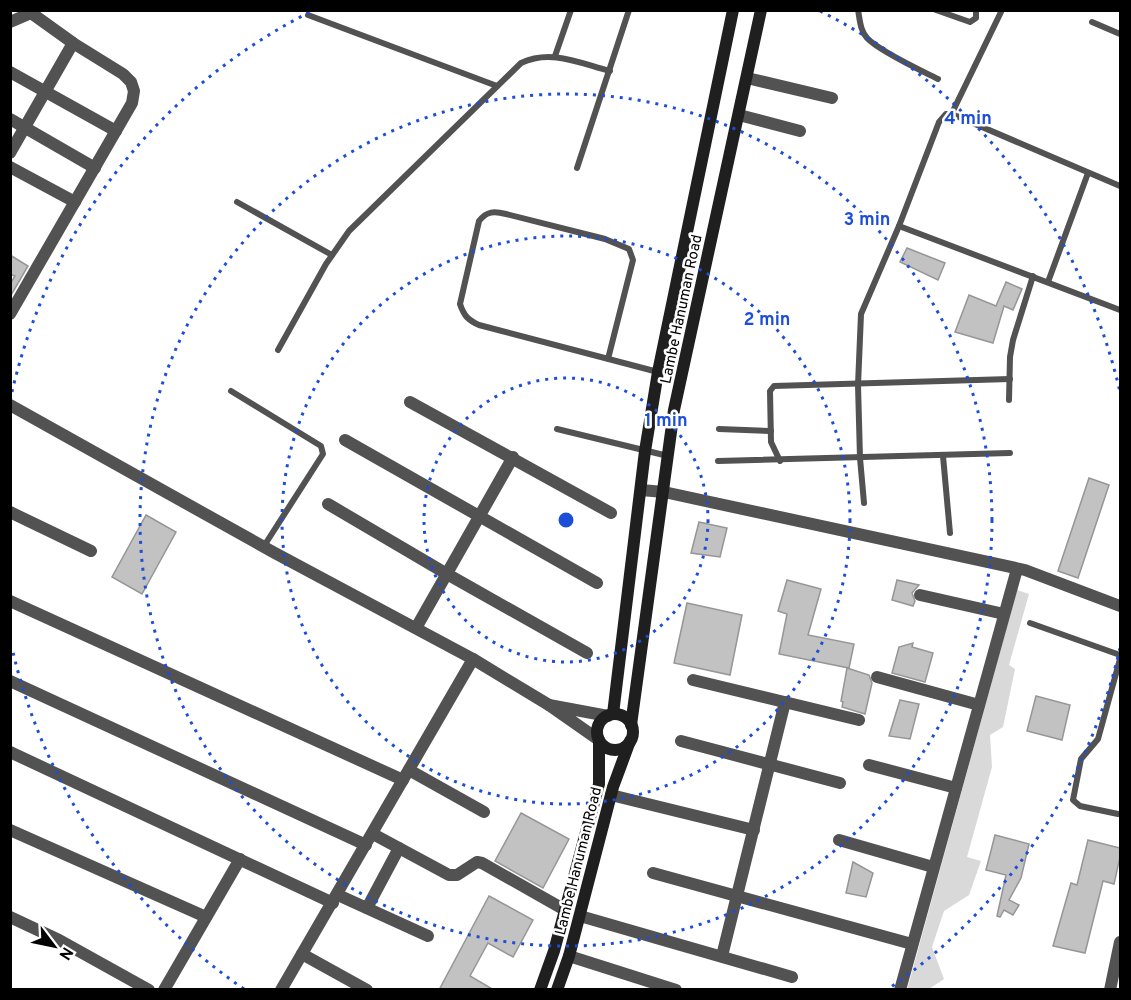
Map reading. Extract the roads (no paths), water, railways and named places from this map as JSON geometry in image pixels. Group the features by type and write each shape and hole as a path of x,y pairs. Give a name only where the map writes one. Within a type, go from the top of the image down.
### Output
{"main road":[{"name":"Lambe Hanuman Road","path":"610,715 645,451 658,372 733,10"},
{"name":"Lambe Hanuman Road","path":"631,724 674,410 761,10"},
{"path":"540,990 554,951 599,784 597,728 603,719 610,715 624,717 631,724 633,730 626,746 615,750 603,746 599,740"},
{"name":"Lambe Hanuman Road","path":"557,990 569,956 611,795 630,741"},
{"path":"554,951 569,956"}],"street":[{"path":"10,21 29,12 123,74 131,82 134,91 132,103 10,314"},
{"path":"10,153 73,43"},
{"path":"10,72 116,131"},
{"path":"747,78 832,98"},
{"path":"739,115 800,131"},
{"path":"10,119 95,168"},
{"path":"10,167 75,202"},
{"path":"410,402 611,513"},
{"path":"10,405 473,659 549,705 599,740"},
{"path":"345,440 597,583"},
{"path":"416,628 513,458"},
{"path":"641,490 664,492 1017,568 1120,606"},
{"path":"328,504 587,653"},
{"path":"10,512 91,551"},
{"path":"900,990 1017,568"},
{"path":"920,595 1004,614"},
{"path":"10,601 406,775 484,812"},
{"path":"281,990 473,659"},
{"path":"877,677 979,705"},
{"path":"693,680 859,720"},
{"path":"10,681 369,839 399,848 449,875 457,875 477,862 482,863 565,910"},
{"path":"722,957 785,702"},
{"path":"549,705 610,715"},
{"path":"681,741 840,783"},
{"path":"10,752 240,859 335,899 367,908 428,936"},
{"path":"869,765 956,788"},
{"path":"611,795 754,830"},
{"path":"10,830 206,917"},
{"path":"839,840 933,867"},
{"path":"367,908 399,848"},
{"path":"164,990 240,859"},
{"path":"653,873 912,944"},
{"path":"580,916 792,977"},
{"path":"10,917 59,940 149,990"},
{"path":"1110,990 1120,942"},
{"path":"302,954 367,990"},
{"path":"569,956 676,990"}],"lane":[{"path":"555,56 571,10"},
{"path":"577,168 630,10"},
{"path":"858,10 861,28 867,38 938,79"},
{"path":"936,10 970,22 976,18 975,10"},
{"path":"951,115 1000,12"},
{"path":"308,15 497,86"},
{"path":"1092,22 1120,34"},
{"path":"278,350 332,255 349,231 521,63 533,58 555,56 610,71"},
{"path":"864,503 858,385 863,307 900,226 939,122 945,114 1120,186"},
{"path":"1048,282 1088,173"},
{"path":"237,202 332,255"},
{"path":"608,359 633,260 629,249 605,239 506,213 495,211 485,213 479,221 460,304 464,315 470,321 479,325 608,359 658,372"},
{"path":"900,226 1120,310"},
{"path":"1009,400 1013,340 1033,276"},
{"path":"780,461 771,442 770,391 774,386 1010,379"},
{"path":"231,391 324,450 264,546"},
{"path":"556,429 669,456"},
{"path":"719,429 771,431"},
{"path":"718,461 1010,453"},
{"path":"943,456 950,533"},
{"path":"1030,623 1120,657 1098,739 1081,759 1073,800 1080,806 1118,814"}]}
